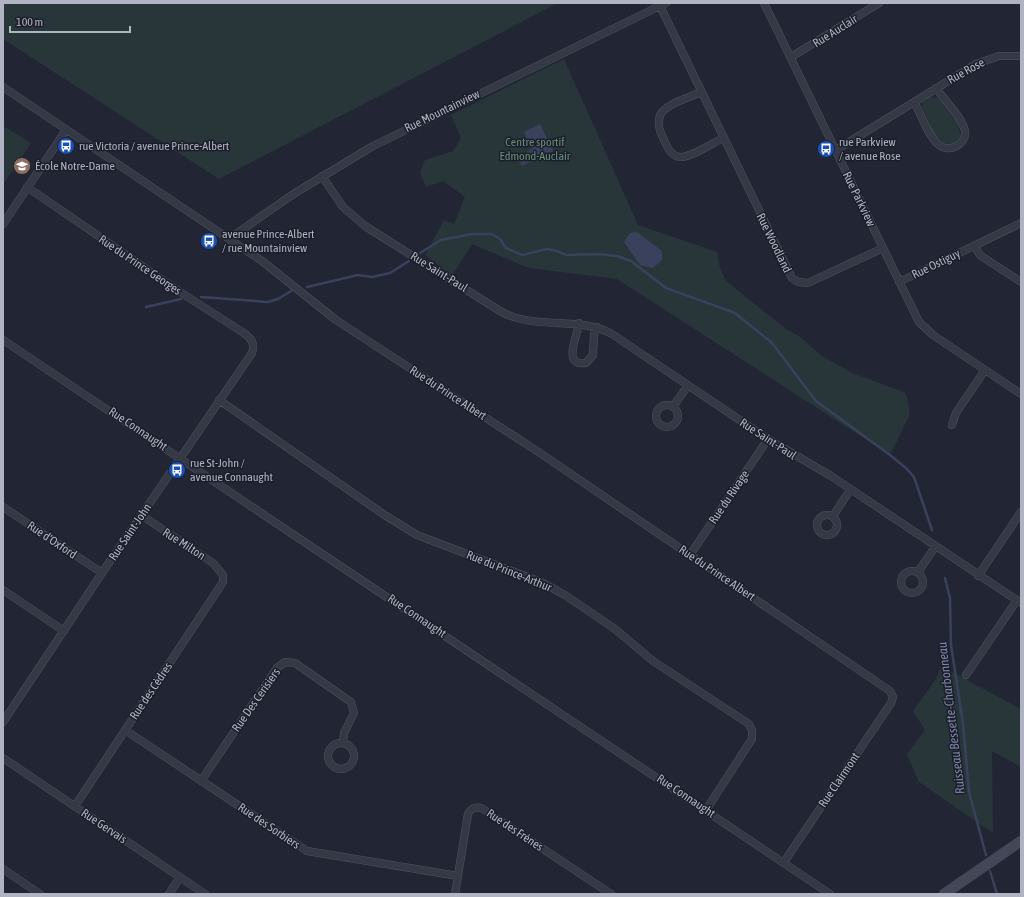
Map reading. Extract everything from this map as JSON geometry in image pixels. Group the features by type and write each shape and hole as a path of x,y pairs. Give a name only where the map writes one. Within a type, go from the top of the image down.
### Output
{"street":[{"name":"Rue Parkview","path":"764,3 917,318 925,329 1021,394"},
{"name":"Rue Auclair","path":"791,57 879,3"},
{"name":"Rue Woodland","path":"663,4 723,138 789,274 794,280 801,283 808,283 883,248"},
{"name":"Rue Mountainview","path":"231,240 236,234 322,176 397,134 663,4"},
{"name":"Rue Rose","path":"836,150 981,61 999,56 1021,56"},
{"name":"Rue du Prince Albert","path":"3,87 283,276 336,320 540,453 890,690 893,696"},
{"name":"Rue Rose","path":"914,102 938,144 948,148 958,146 964,137 964,127 936,88"},
{"path":"702,92 661,112 658,120 661,136 670,152 679,157 687,156 723,138"},
{"path":"3,224 66,130"},
{"name":"Rue Saint-Paul","path":"322,176 343,207 365,226 505,314 524,320 579,323 597,327 622,340 768,439 850,490 1019,602"},
{"name":"Rue du Prince Georges","path":"27,187 180,292 244,333 253,342"},
{"name":"Rue Ostiguy","path":"899,282 1021,223"},
{"name":"Rue Ostiguy","path":"974,246 981,256 1021,282"},
{"path":"579,323 579,333 571,353 574,359 579,363 588,362 592,356 597,327"},
{"name":"Rue Connaught","path":"3,340 830,894"},
{"name":"Rue Saint-John","path":"3,722 141,515 252,353 254,347 253,342"},
{"path":"952,425 956,413 985,370"},
{"path":"673,407 688,385"},
{"name":"Rue du Prince-Arthur","path":"219,400 386,516 417,535 528,576 559,591 615,629 653,661 749,724 753,732 752,739 706,810"},
{"name":"Rue du Rivage","path":"690,555 768,439"},
{"path":"833,516 850,490"},
{"name":"Rue d'Oxford","path":"3,507 102,573"},
{"path":"978,576 1021,512"},
{"name":"Rue Milton","path":"141,515 213,563 223,575"},
{"path":"918,572 935,547"},
{"name":"Rue des Cèdres","path":"74,806 221,587 223,575"},
{"path":"3,590 64,631"},
{"path":"966,676 1019,602"},
{"name":"Rue Des Cerisiers","path":"201,781 278,668 285,662 295,663 351,702 354,714 344,733 343,743"},
{"name":"Rue Clairmont","path":"784,862 891,703 893,696"},
{"name":"Rue des Sorbiers","path":"125,730 307,851 458,876"},
{"name":"Rue Gervais","path":"3,758 205,894"},
{"name":"Rue des Frénes","path":"455,894 468,814 471,809 479,807 611,894"},
{"path":"944,894 1021,841"},
{"path":"3,869 40,894"},
{"path":"169,894 180,877"}],"green space":[{"path":"3,3 558,3 219,179 3,39"},
{"name":"Centre sportif Edmond-Auclair","path":"564,59 638,225 717,252 720,268 726,281 786,329 799,336 822,356 852,373 904,392 907,397 910,414 890,455 617,279 529,268 472,244 452,276 425,255 444,220 454,224 465,197 443,181 426,187 420,173 425,160 453,151 461,138 451,115"},
{"path":"930,97 938,98 958,124 961,138 956,145 943,143 934,133 922,107 923,102"},
{"path":"3,126 31,143 3,185"},
{"path":"941,666 1021,709 1021,767 992,751 993,833 919,782 907,754 925,730 913,711 936,679"}],"water":[{"path":"540,124 553,151 522,166 517,157 532,149 524,132"},
{"path":"637,232 662,251 662,260 653,268 640,265 624,242 630,233"}],"waterway":[{"name":"Ruisseau Bessette-Charbonneau","path":"420,253 441,240 472,234 492,234 500,239 506,248 522,255 547,249 566,255 596,254 617,256 631,261 666,288 735,313 772,343 816,401 906,468 914,477 932,530"},
{"name":"Ruisseau Bessette-Charbonneau","path":"307,287 358,275 372,277 390,273 409,261"},
{"name":"Ruisseau Bessette-Charbonneau","path":"201,297 268,302 278,299 291,291"},
{"name":"Ruisseau Bessette-Charbonneau","path":"146,307 181,299"},
{"name":"Ruisseau Bessette-Charbonneau","path":"945,578 950,598 951,645 963,724 969,792 986,855"},
{"name":"Ruisseau Bessette-Charbonneau","path":"990,871 997,894"}],"place":[{"name":"rue Victoria / avenue Prince-Albert","path":"66,146"},
{"name":"rue Parkview / avenue Rose","path":"826,149"},
{"name":"École Notre-Dame","path":"22,166"},
{"name":"avenue Prince-Albert / rue Mountainview","path":"209,241"},
{"name":"rue St-John / avenue Connaught","path":"177,470"}]}
